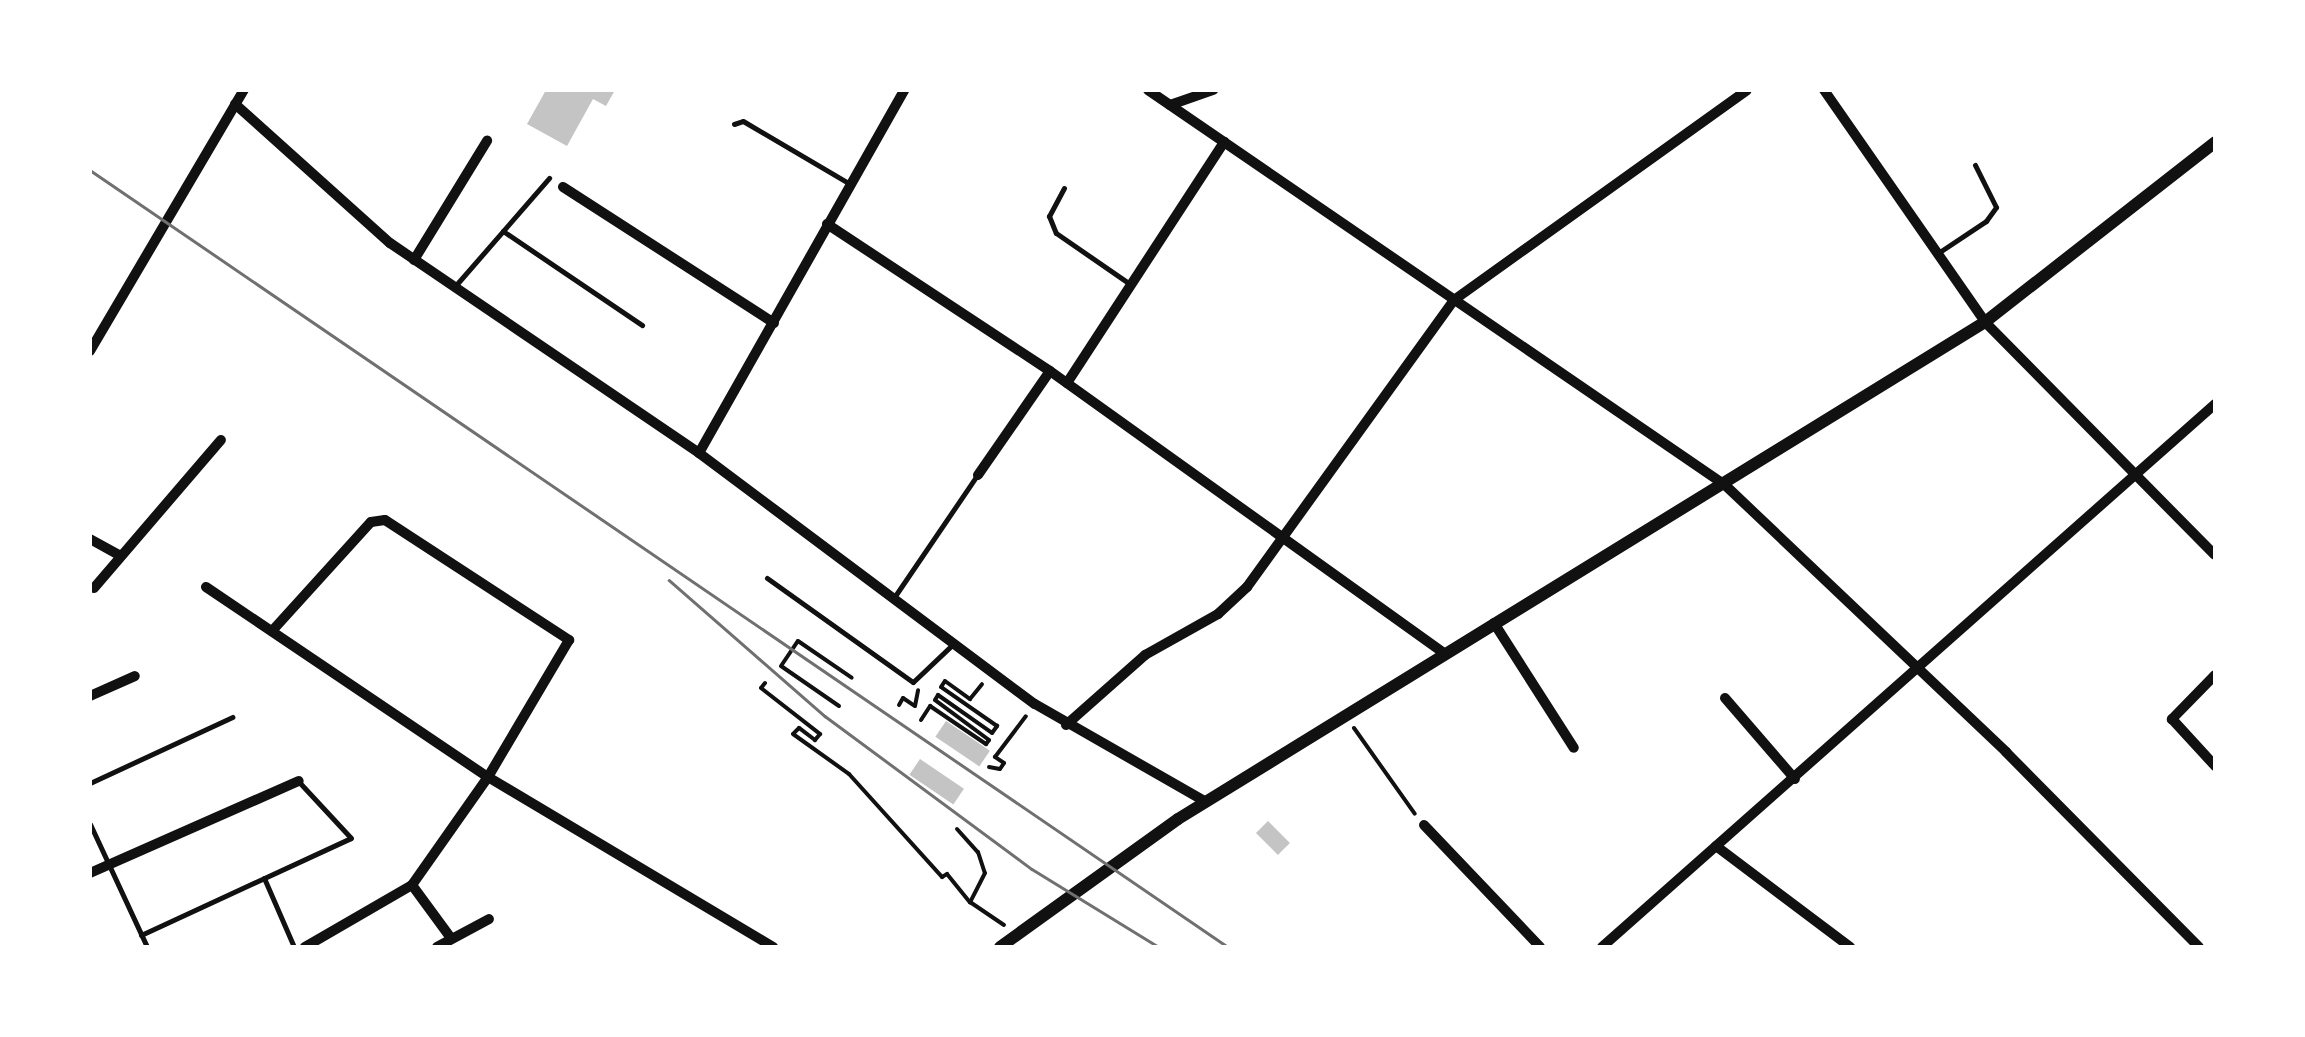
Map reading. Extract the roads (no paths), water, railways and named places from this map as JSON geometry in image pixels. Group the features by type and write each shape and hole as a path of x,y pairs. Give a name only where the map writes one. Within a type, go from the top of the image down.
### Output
{"street":[{"path":"90,351 244,90"},
{"path":"699,453 904,90"},
{"path":"1148,90 1725,486 2200,947"},
{"path":"1170,105 1213,90"},
{"path":"1066,724 1145,655 1218,614 1286,538 1454,300 1747,90"},
{"path":"1824,90 1985,322 2134,478 2215,555"},
{"path":"235,104 414,260 699,453 1035,704 1206,802"},
{"path":"414,260 487,141"},
{"path":"1067,383 1224,142"},
{"path":"1000,947 1043,912 1178,819 1494,623 1725,486 1985,322 2215,142"},
{"path":"563,187 774,323"},
{"path":"827,224 1050,371 1444,654"},
{"path":"978,475 1050,371"},
{"path":"1602,947 2215,404"},
{"path":"94,588 220,440"},
{"path":"272,631 372,522 385,520 569,640 488,777 412,884 305,947"},
{"path":"90,539 121,556"},
{"path":"206,587 488,777 773,947"},
{"path":"1494,623 1574,748"},
{"path":"2215,675 2172,719 2215,766"},
{"path":"90,696 136,676"},
{"path":"1724,698 1795,779"},
{"path":"90,873 299,781"},
{"path":"1424,825 1540,947"},
{"path":"1716,846 1850,947"},
{"path":"412,884 451,938"},
{"path":"437,947 488,919"}],"lane":[{"path":"734,124 743,121 850,184"},
{"path":"1936,255 1986,222 1996,207 1975,164"},
{"path":"454,287 550,178"},
{"path":"1064,188 1049,216 1056,233 1130,284"},
{"path":"503,231 642,324"},
{"path":"892,600 978,475"},
{"path":"767,578 913,682 952,645"},
{"path":"90,783 232,718"},
{"path":"142,936 351,838 299,781"},
{"path":"90,824 146,947"},
{"path":"264,878 294,947"}],"tram line":[{"path":"90,170 1228,947"},
{"path":"669,580 825,716 1032,869 1159,947"}]}
